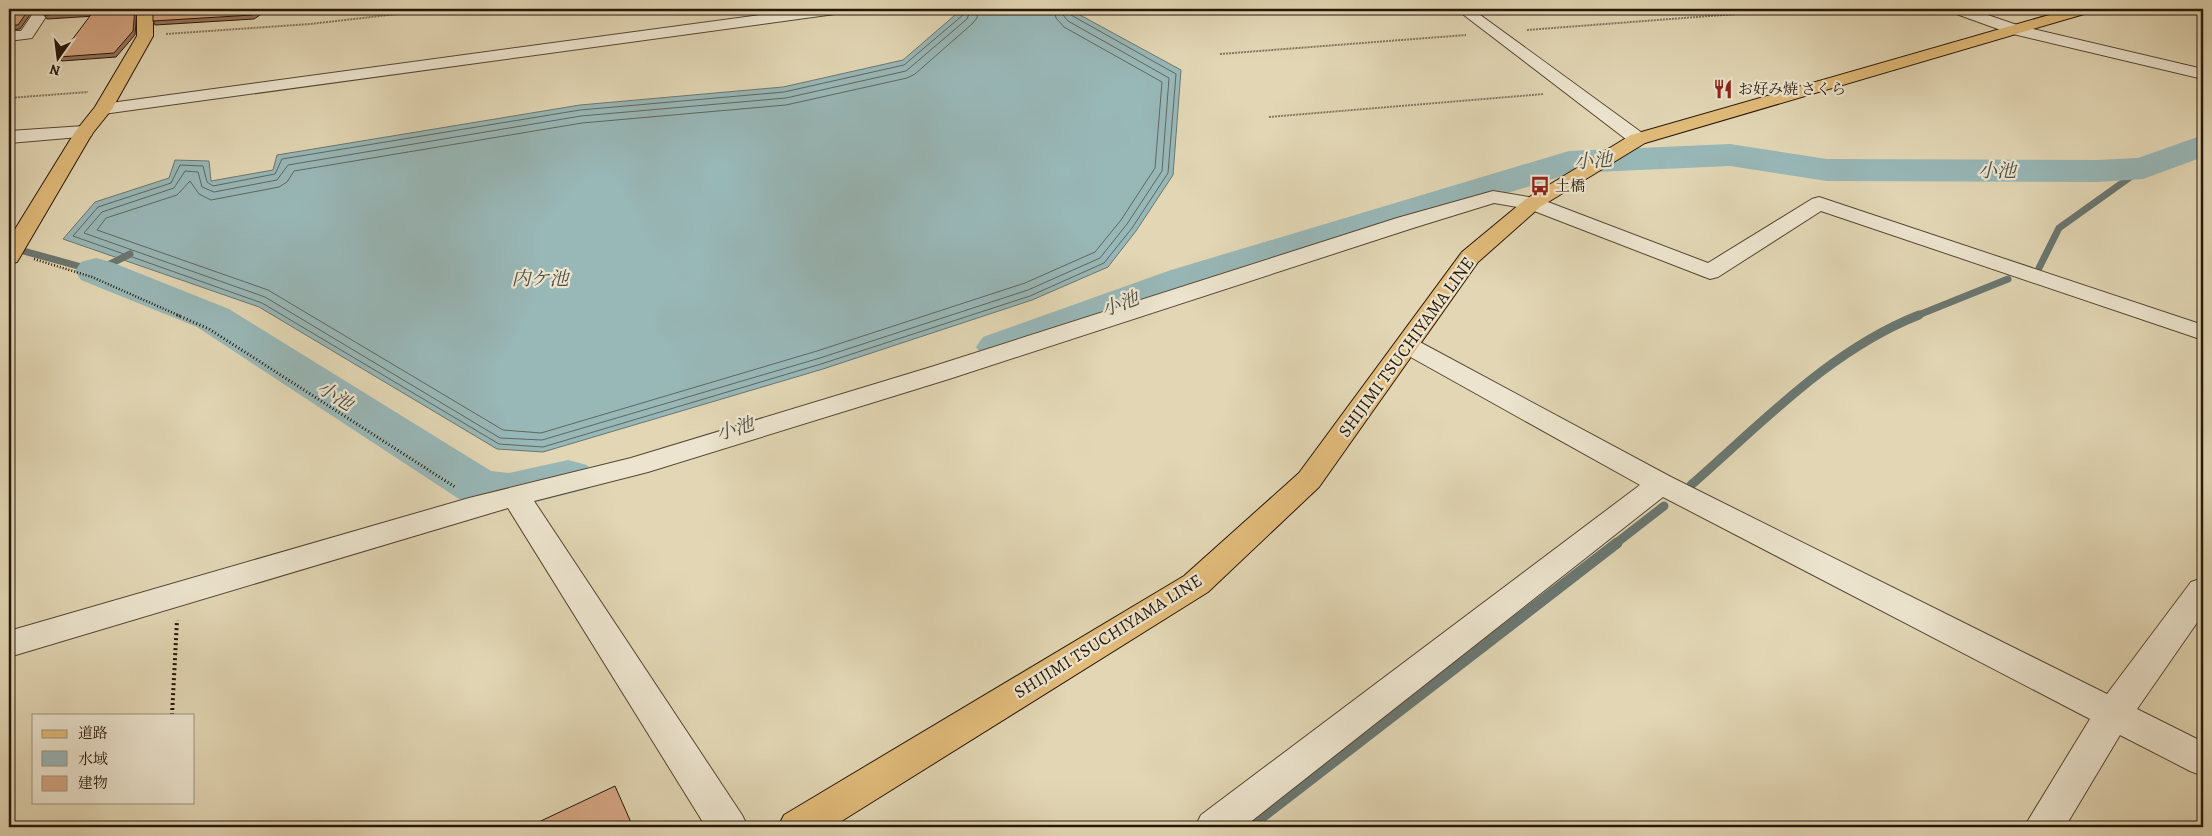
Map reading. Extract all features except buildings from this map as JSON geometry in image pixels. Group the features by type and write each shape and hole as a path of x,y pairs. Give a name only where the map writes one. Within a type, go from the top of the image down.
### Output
{"main road":[{"path":"18,252 84,132 103,109 145,36 145,9"},
{"name":"SHIJIMI TSUCHIYAMA LINE","path":"798,827 1196,584 1309,480 1470,257 1532,203 1638,139 2086,9"}],"street":[{"path":"9,36 26,35 43,9"},
{"path":"103,109 748,15 835,9"},
{"path":"1463,9 1638,139"},
{"path":"1956,9 2015,30 2203,74"},
{"path":"9,137 84,132"},
{"path":"9,644 178,596 480,505 638,466 1493,197 1532,203 1710,272 1819,203 2203,334"},
{"path":"1407,345 1661,484 2203,760"},
{"path":"1215,827 1661,484"},
{"path":"516,497 728,827"},
{"path":"2044,827 2113,714 2203,590"}],"path":[{"path":"145,36 310,24 442,9"},
{"path":"9,98 114,90"},
{"path":"1269,117 1575,92"},
{"path":"18,252 92,277 209,329 437,473 480,505"},
{"path":"172,714 178,596"}],"water":[{"name":"内ケ池","path":"962,9 1069,9 1181,70 1173,175 1136,231 1108,267 1032,300 823,369 543,452 497,449 259,307 63,239 95,202 169,178 175,160 209,161 211,181 273,170 277,155 580,105 783,87 903,60"}],"waterway":[{"name":"小池","path":"999,347 1186,279 1569,162 1730,155 1827,170 2098,171 2143,168 2203,145"},
{"path":"2039,268 2059,228 2143,168"},
{"path":"9,247 96,271 130,254"},
{"name":"小池","path":"96,271 213,318 478,487 509,491 568,477"},
{"path":"1916,316 2008,279"},
{"path":"1691,485 1771,413 1826,368 1887,330 1919,315"},
{"path":"1615,544 1664,506"},
{"path":"1249,827 1617,543"}],"place":[{"name":"お好み焼 さくら","path":"1723,89"},
{"name":"土橋","path":"1540,186"}]}
